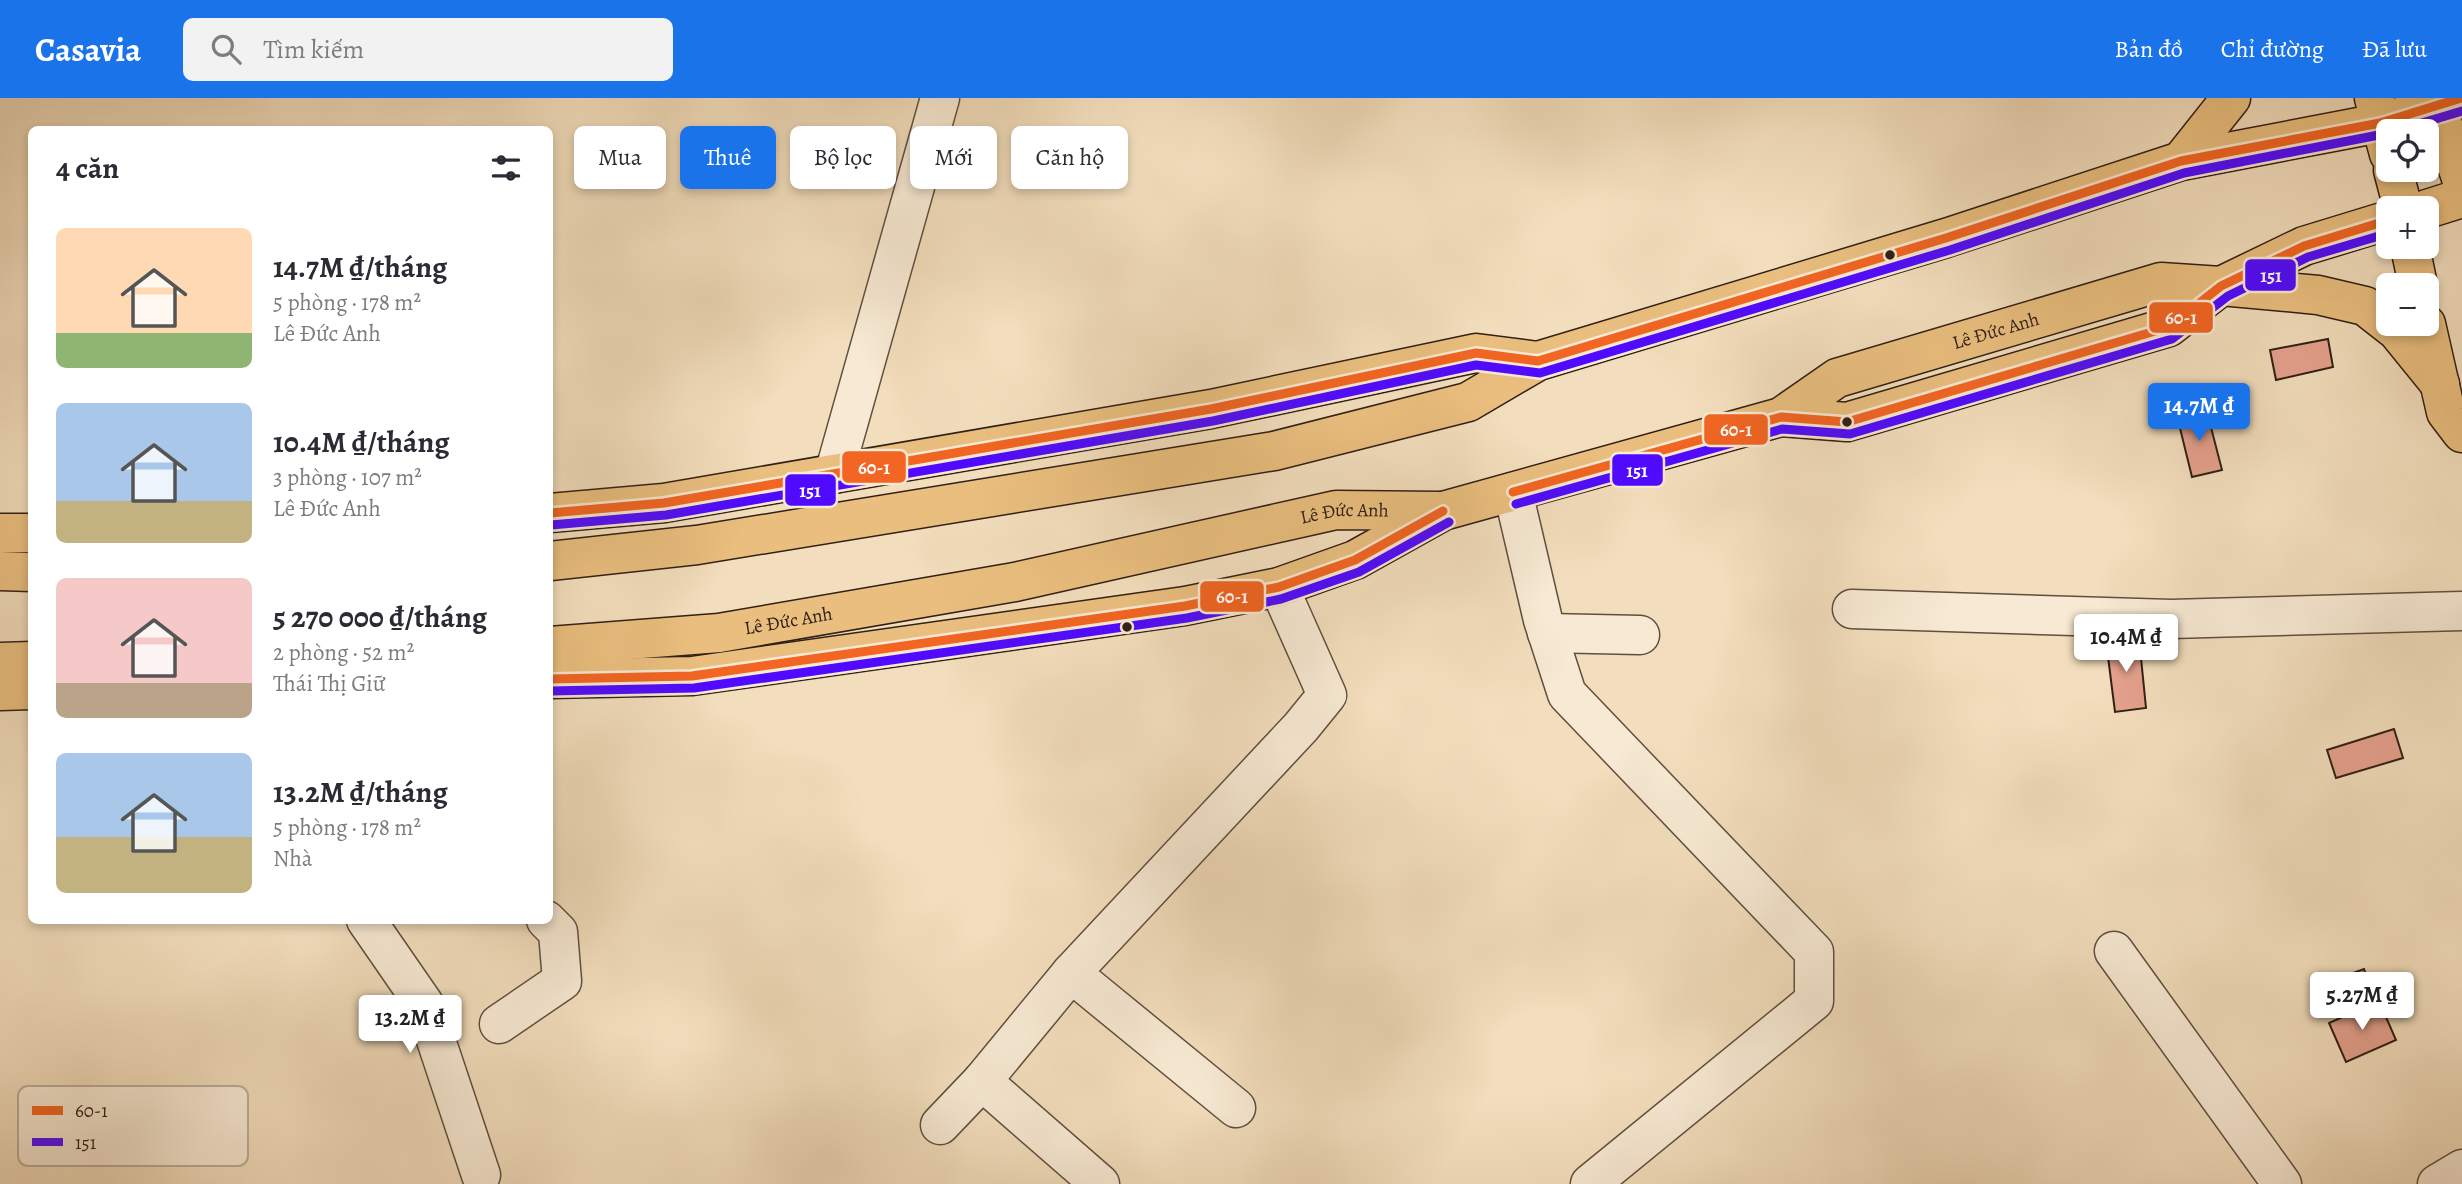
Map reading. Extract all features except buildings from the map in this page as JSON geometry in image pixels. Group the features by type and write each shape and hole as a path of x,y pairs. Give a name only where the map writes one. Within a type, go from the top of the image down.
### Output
{"main road":[{"path":"2181,161 2231,98"},
{"path":"2397,119 2444,101 2462,181"},
{"path":"553,561 697,545 1274,452 1468,402 1538,361 1946,237 2181,161 2376,126"},
{"path":"2439,205 2462,198"},
{"path":"1443,511 1781,417 1847,422 2169,327 2221,286 2304,246 2376,224"},
{"path":"2221,286 2318,295 2365,306 2397,331 2440,384"},
{"path":"2429,336 2446,412 2462,433"},
{"path":"553,513 664,503 1211,409 1475,353 1538,361"},
{"name":"Lê Đức Anh","path":"553,646 719,633 1002,584 1336,510 1443,511"},
{"name":"Lê Đức Anh","path":"553,679 692,676 1185,606 1279,587 1355,560 1443,511"},
{"path":"0,533 28,533"},
{"path":"0,571 28,572"},
{"path":"0,662 28,661"},
{"path":"0,691 28,690"}],"street":[{"path":"834,474 940,98"},
{"path":"1513,492 1547,633 1567,694 1814,952 1814,1002 1590,1184"},
{"path":"940,1125 982,1081 1071,973 1301,727 1327,695 1279,587"},
{"path":"1852,609 2171,619 2462,611"},
{"path":"1547,633 1640,635"},
{"path":"369,924 424,1004 481,1175"},
{"path":"499,1024 562,981 558,932 550,924"},
{"path":"2114,951 2282,1184"},
{"path":"1071,973 1236,1108"},
{"path":"982,1081 1100,1184"},
{"path":"2437,1184 2462,1170"}],"transit line":[{"name":"60-1","path":"553,513 664,503 1211,409 1476,353 1538,361 1946,238 2181,161 2380,123 2461,98"},
{"name":"151","path":"2435,119 2462,111"},
{"name":"151","path":"553,525 666,515 1213,421 1476,365 1540,373 1950,250 2184,173 2376,136"},
{"name":"60-1","path":"1513,492 1781,417 1847,422 2169,327 2221,286 2304,246 2376,224"},
{"name":"151","path":"1516,504 1782,429 1850,434 2172,339 2228,296 2308,257 2376,237"},
{"name":"60-1","path":"553,679 692,676 1185,606 1279,587 1355,560 1443,511"},
{"name":"151","path":"553,691 694,688 1187,618 1281,599 1359,572 1449,522"}]}
